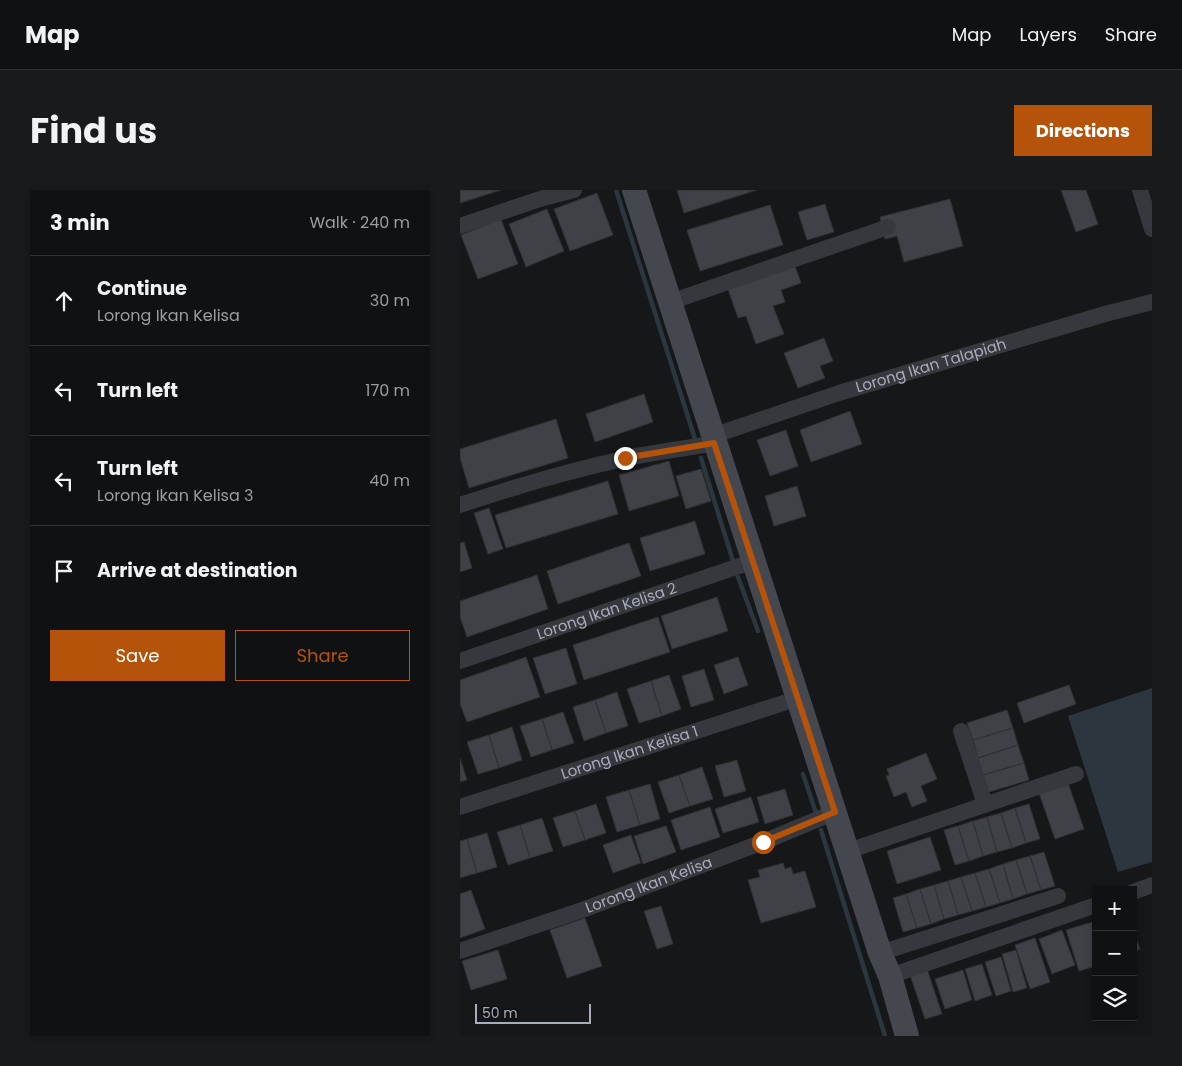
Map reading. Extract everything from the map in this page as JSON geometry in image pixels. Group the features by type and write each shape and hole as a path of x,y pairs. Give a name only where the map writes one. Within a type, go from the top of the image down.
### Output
{"street":[{"path":"460,226 540,199 574,190"},
{"path":"634,190 713,440 880,953 890,976 907,1036"},
{"path":"1140,190 1152,230"},
{"path":"670,302 888,227"},
{"name":"Lorong Ikan Talapiah","path":"460,505 535,481 584,468 713,440 842,392 1105,314 1152,302"},
{"name":"Lorong Ikan Kelisa 2","path":"460,661 754,562"},
{"name":"Lorong Ikan Kelisa 1","path":"460,807 798,698"},
{"path":"961,731 985,804"},
{"path":"848,851 1076,774"},
{"name":"Lorong Ikan Kelisa","path":"460,951 585,909 763,842 835,812"},
{"path":"1137,891 1152,886"},
{"path":"880,953 1058,896"},
{"path":"890,976 1092,906"}],"shaded area":[{"path":"1152,688 1152,862 1118,872 1068,716"}],"building":[{"path":"460,190 501,190 460,203"},
{"path":"677,190 757,190 684,213"},
{"path":"1061,190 1086,190 1098,224 1076,232"},
{"path":"597,193 613,235 570,251 554,209"},
{"path":"950,199 963,246 904,262 897,236 885,239 880,217"},
{"path":"825,204 834,232 807,240 798,212"},
{"path":"770,205 783,245 700,271 687,230"},
{"path":"547,209 564,251 526,267 509,224"},
{"path":"501,219 518,264 478,279 461,235"},
{"path":"795,266 801,283 781,290 785,302 773,306 784,334 756,344 746,316 738,318 728,289"},
{"path":"824,338 833,361 820,366 825,378 798,388 784,353"},
{"path":"644,394 653,422 595,442 586,414"},
{"path":"850,411 862,444 811,462 800,430"},
{"path":"556,419 568,458 469,488 460,458 460,449"},
{"path":"786,430 798,466 770,476 757,440"},
{"path":"669,461 679,496 629,511 619,475"},
{"path":"701,469 711,501 686,509 676,476"},
{"path":"608,481 618,514 506,548 495,515"},
{"path":"797,486 806,516 774,526 765,496"},
{"path":"489,508 503,549 488,554 474,513"},
{"path":"695,521 705,554 650,571 640,538"},
{"path":"464,542 472,568 460,572 460,543"},
{"path":"629,543 641,576 558,604 547,571"},
{"path":"537,575 548,609 467,637 460,617 460,601"},
{"path":"717,597 728,631 672,649 661,616"},
{"path":"658,617 670,652 584,680 573,645"},
{"path":"566,648 577,684 545,694 533,658"},
{"path":"526,657 540,697 467,722 460,704 460,680"},
{"path":"738,657 748,685 724,694 714,665"},
{"path":"704,669 714,700 691,707 682,676"},
{"path":"669,675 681,709 662,716 651,681"},
{"path":"651,681 662,716 639,723 627,689"},
{"path":"1069,685 1076,704 1024,723 1017,703"},
{"path":"617,692 628,726 606,733 595,700"},
{"path":"595,700 606,733 584,741 573,707"},
{"path":"1007,710 1013,728 973,740 967,723"},
{"path":"563,712 574,743 552,750 542,719"},
{"path":"542,719 552,750 531,757 520,726"},
{"path":"512,727 522,760 499,768 489,735"},
{"path":"1013,728 1018,745 978,758 973,740"},
{"path":"489,735 499,768 478,774 467,742"},
{"path":"1018,745 1024,763 983,775 978,758"},
{"path":"926,753 937,779 921,786 927,801 912,807 906,792 894,797 886,776 889,775 887,769"},
{"path":"460,758 467,780 460,782"},
{"path":"737,760 746,791 724,797 715,766"},
{"path":"1024,763 1029,780 989,792 983,775"},
{"path":"702,767 713,799 690,806 679,775"},
{"path":"679,775 690,806 669,813 658,782"},
{"path":"1067,780 1084,829 1055,839 1038,790"},
{"path":"650,784 660,819 640,825 629,790"},
{"path":"785,789 793,815 765,824 757,797"},
{"path":"629,790 640,825 617,832 606,797"},
{"path":"751,797 759,822 723,833 715,809"},
{"path":"596,804 606,833 585,840 575,811"},
{"path":"1029,804 1040,839 1026,843 1015,808"},
{"path":"710,807 720,837 681,850 671,820"},
{"path":"1015,808 1026,843 1012,848 1001,813"},
{"path":"575,811 585,840 563,847 553,818"},
{"path":"1001,813 1012,848 997,852 987,817"},
{"path":"987,817 997,852 983,856 973,821"},
{"path":"542,818 553,851 530,858 520,825"},
{"path":"973,821 983,856 969,861 958,826"},
{"path":"520,825 530,858 508,865 497,832"},
{"path":"666,826 676,852 643,864 634,836"},
{"path":"958,826 969,861 955,865 944,830"},
{"path":"487,833 497,867 477,873 467,839"},
{"path":"631,835 641,863 613,873 603,845"},
{"path":"930,837 941,870 897,884 887,851"},
{"path":"467,839 477,873 460,878 460,841"},
{"path":"1044,852 1055,886 1041,890 1030,856"},
{"path":"1030,856 1041,890 1027,894 1016,860"},
{"path":"1016,860 1027,894 1013,899 1003,864"},
{"path":"783,863 785,869 791,867 793,874 805,871 816,907 761,923 748,880 760,877 758,870"},
{"path":"1003,864 1013,899 1000,903 989,869"},
{"path":"989,869 1000,903 986,907 975,873"},
{"path":"975,873 986,907 972,911 961,877"},
{"path":"961,877 972,911 958,915 948,881"},
{"path":"948,881 958,915 944,919 934,885"},
{"path":"934,885 944,919 931,924 920,889"},
{"path":"920,889 931,924 917,928 906,894"},
{"path":"471,890 485,929 460,938 460,894"},
{"path":"906,894 917,928 903,932 893,898"},
{"path":"661,906 673,944 657,949 644,911"},
{"path":"585,918 602,966 567,978 550,930"},
{"path":"1092,922 1092,967 1079,971 1066,930"},
{"path":"1062,930 1075,965 1052,974 1039,939"},
{"path":"1035,938 1050,982 1030,989 1015,945"},
{"path":"498,950 507,979 471,990 462,961"},
{"path":"1016,950 1027,988 1013,992 1002,954"},
{"path":"1001,957 1011,991 996,996 985,962"},
{"path":"982,964 992,995 975,1001 965,969"},
{"path":"927,969 942,1014 925,1019 910,975"},
{"path":"963,970 972,1000 945,1009 935,979"}],"waterway":[{"path":"616,190 695,439"},
{"path":"701,458 733,561"},
{"path":"738,577 758,631"},
{"path":"803,774 817,816"},
{"path":"821,830 885,1036"}],"route":[{"path":"625,458 714,443 835,812 763,842"}]}
